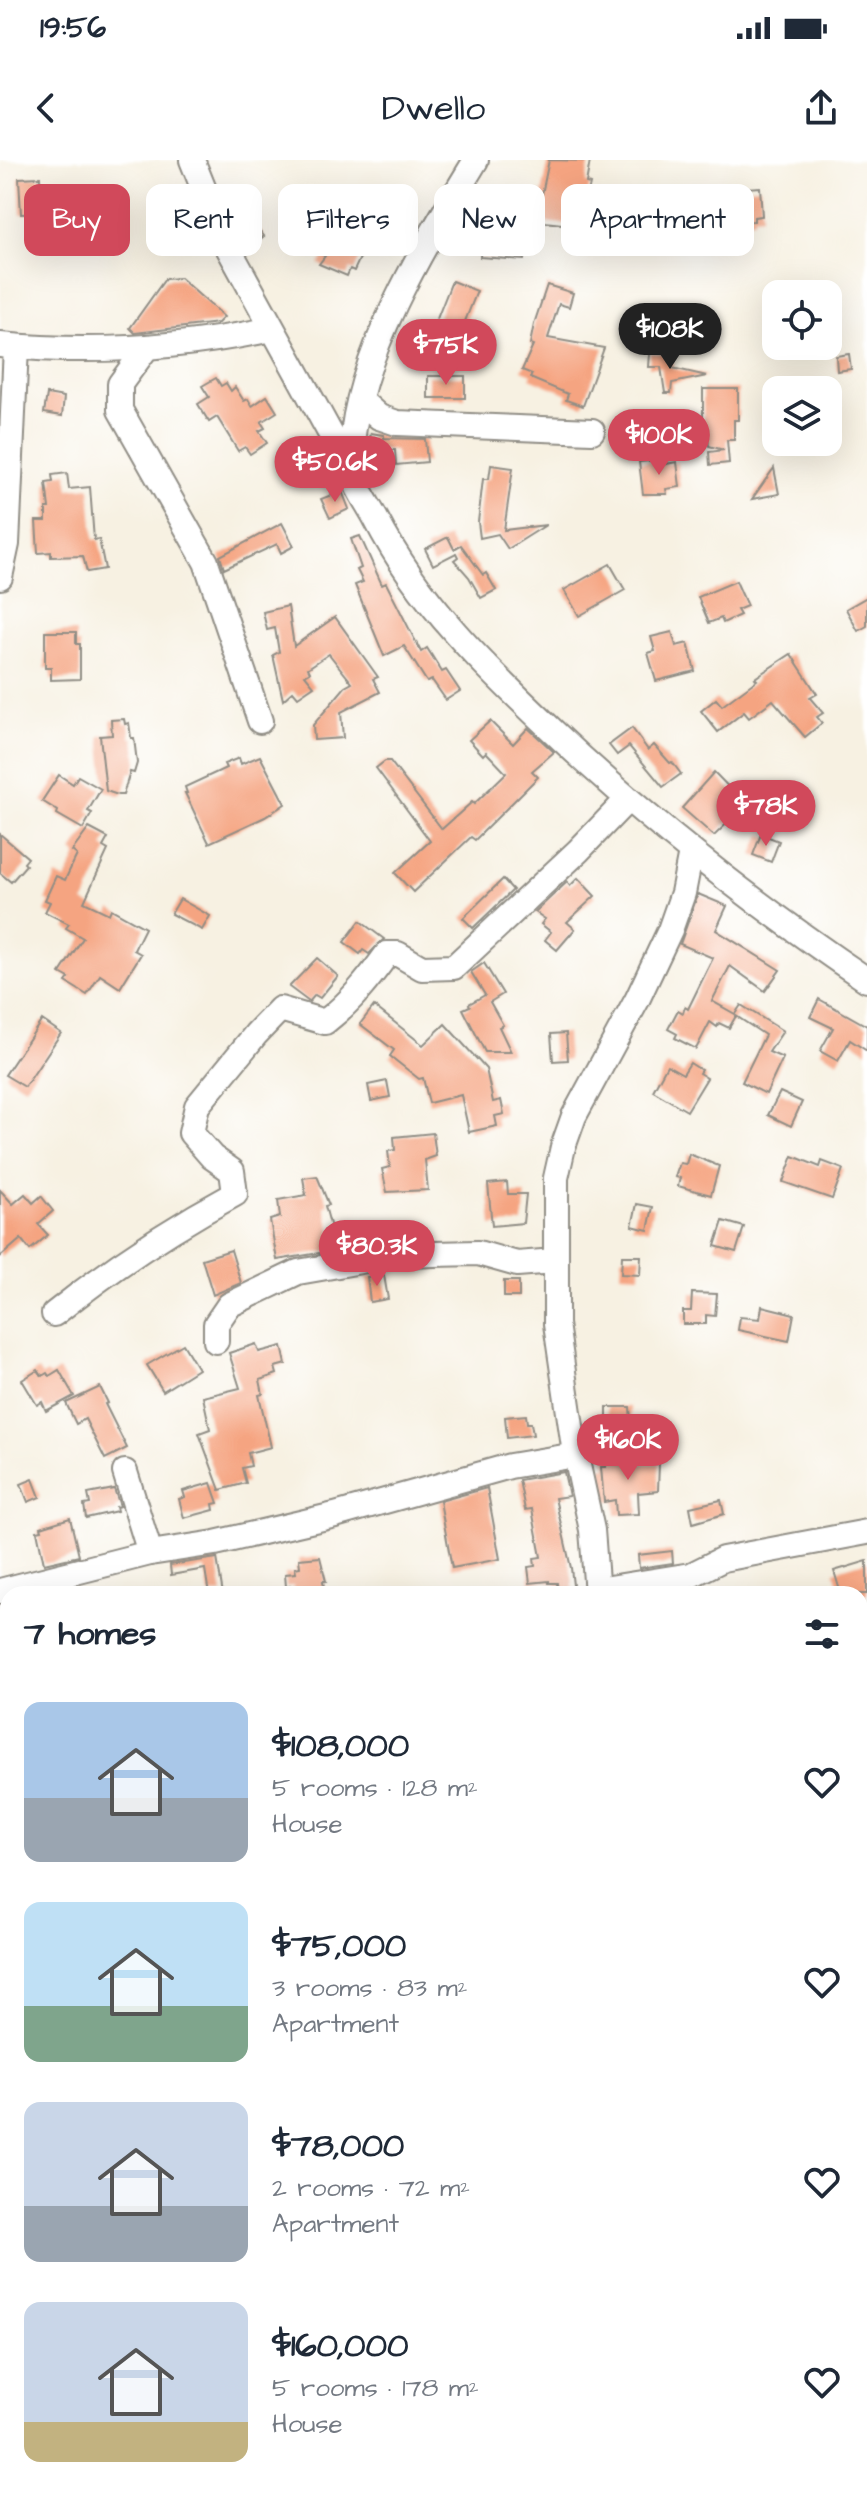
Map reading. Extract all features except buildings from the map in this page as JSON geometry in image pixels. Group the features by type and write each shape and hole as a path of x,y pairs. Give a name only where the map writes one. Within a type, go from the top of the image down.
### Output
{"street":[{"path":"192,160 225,242 310,392 384,534 419,592 469,649 627,800 691,852 867,980"},
{"path":"351,471 354,420 381,337 425,248 476,160"},
{"path":"0,577 7,544 8,346 117,349 222,339 272,329"},
{"path":"147,347 120,384 120,410 206,562 260,721"},
{"path":"360,400 379,417 397,423 592,431"},
{"path":"54,1314 112,1271 235,1194 232,1171 212,1157 191,1133 197,1106 280,1009 325,1022 367,981 387,954 398,954 422,968 454,967 578,851 627,800"},
{"path":"597,1586 592,1530 576,1455 556,1324 556,1178 563,1147 579,1106 637,1000 670,930 683,893 691,852"},
{"path":"216,1341 216,1324 229,1305 298,1272 390,1256 434,1254 478,1253 517,1264 555,1261"},
{"path":"20,1586 150,1553 215,1543 335,1515 496,1469 576,1455"},
{"path":"125,1472 150,1553"},
{"path":"630,1586 691,1575 723,1559 867,1532"}]}
